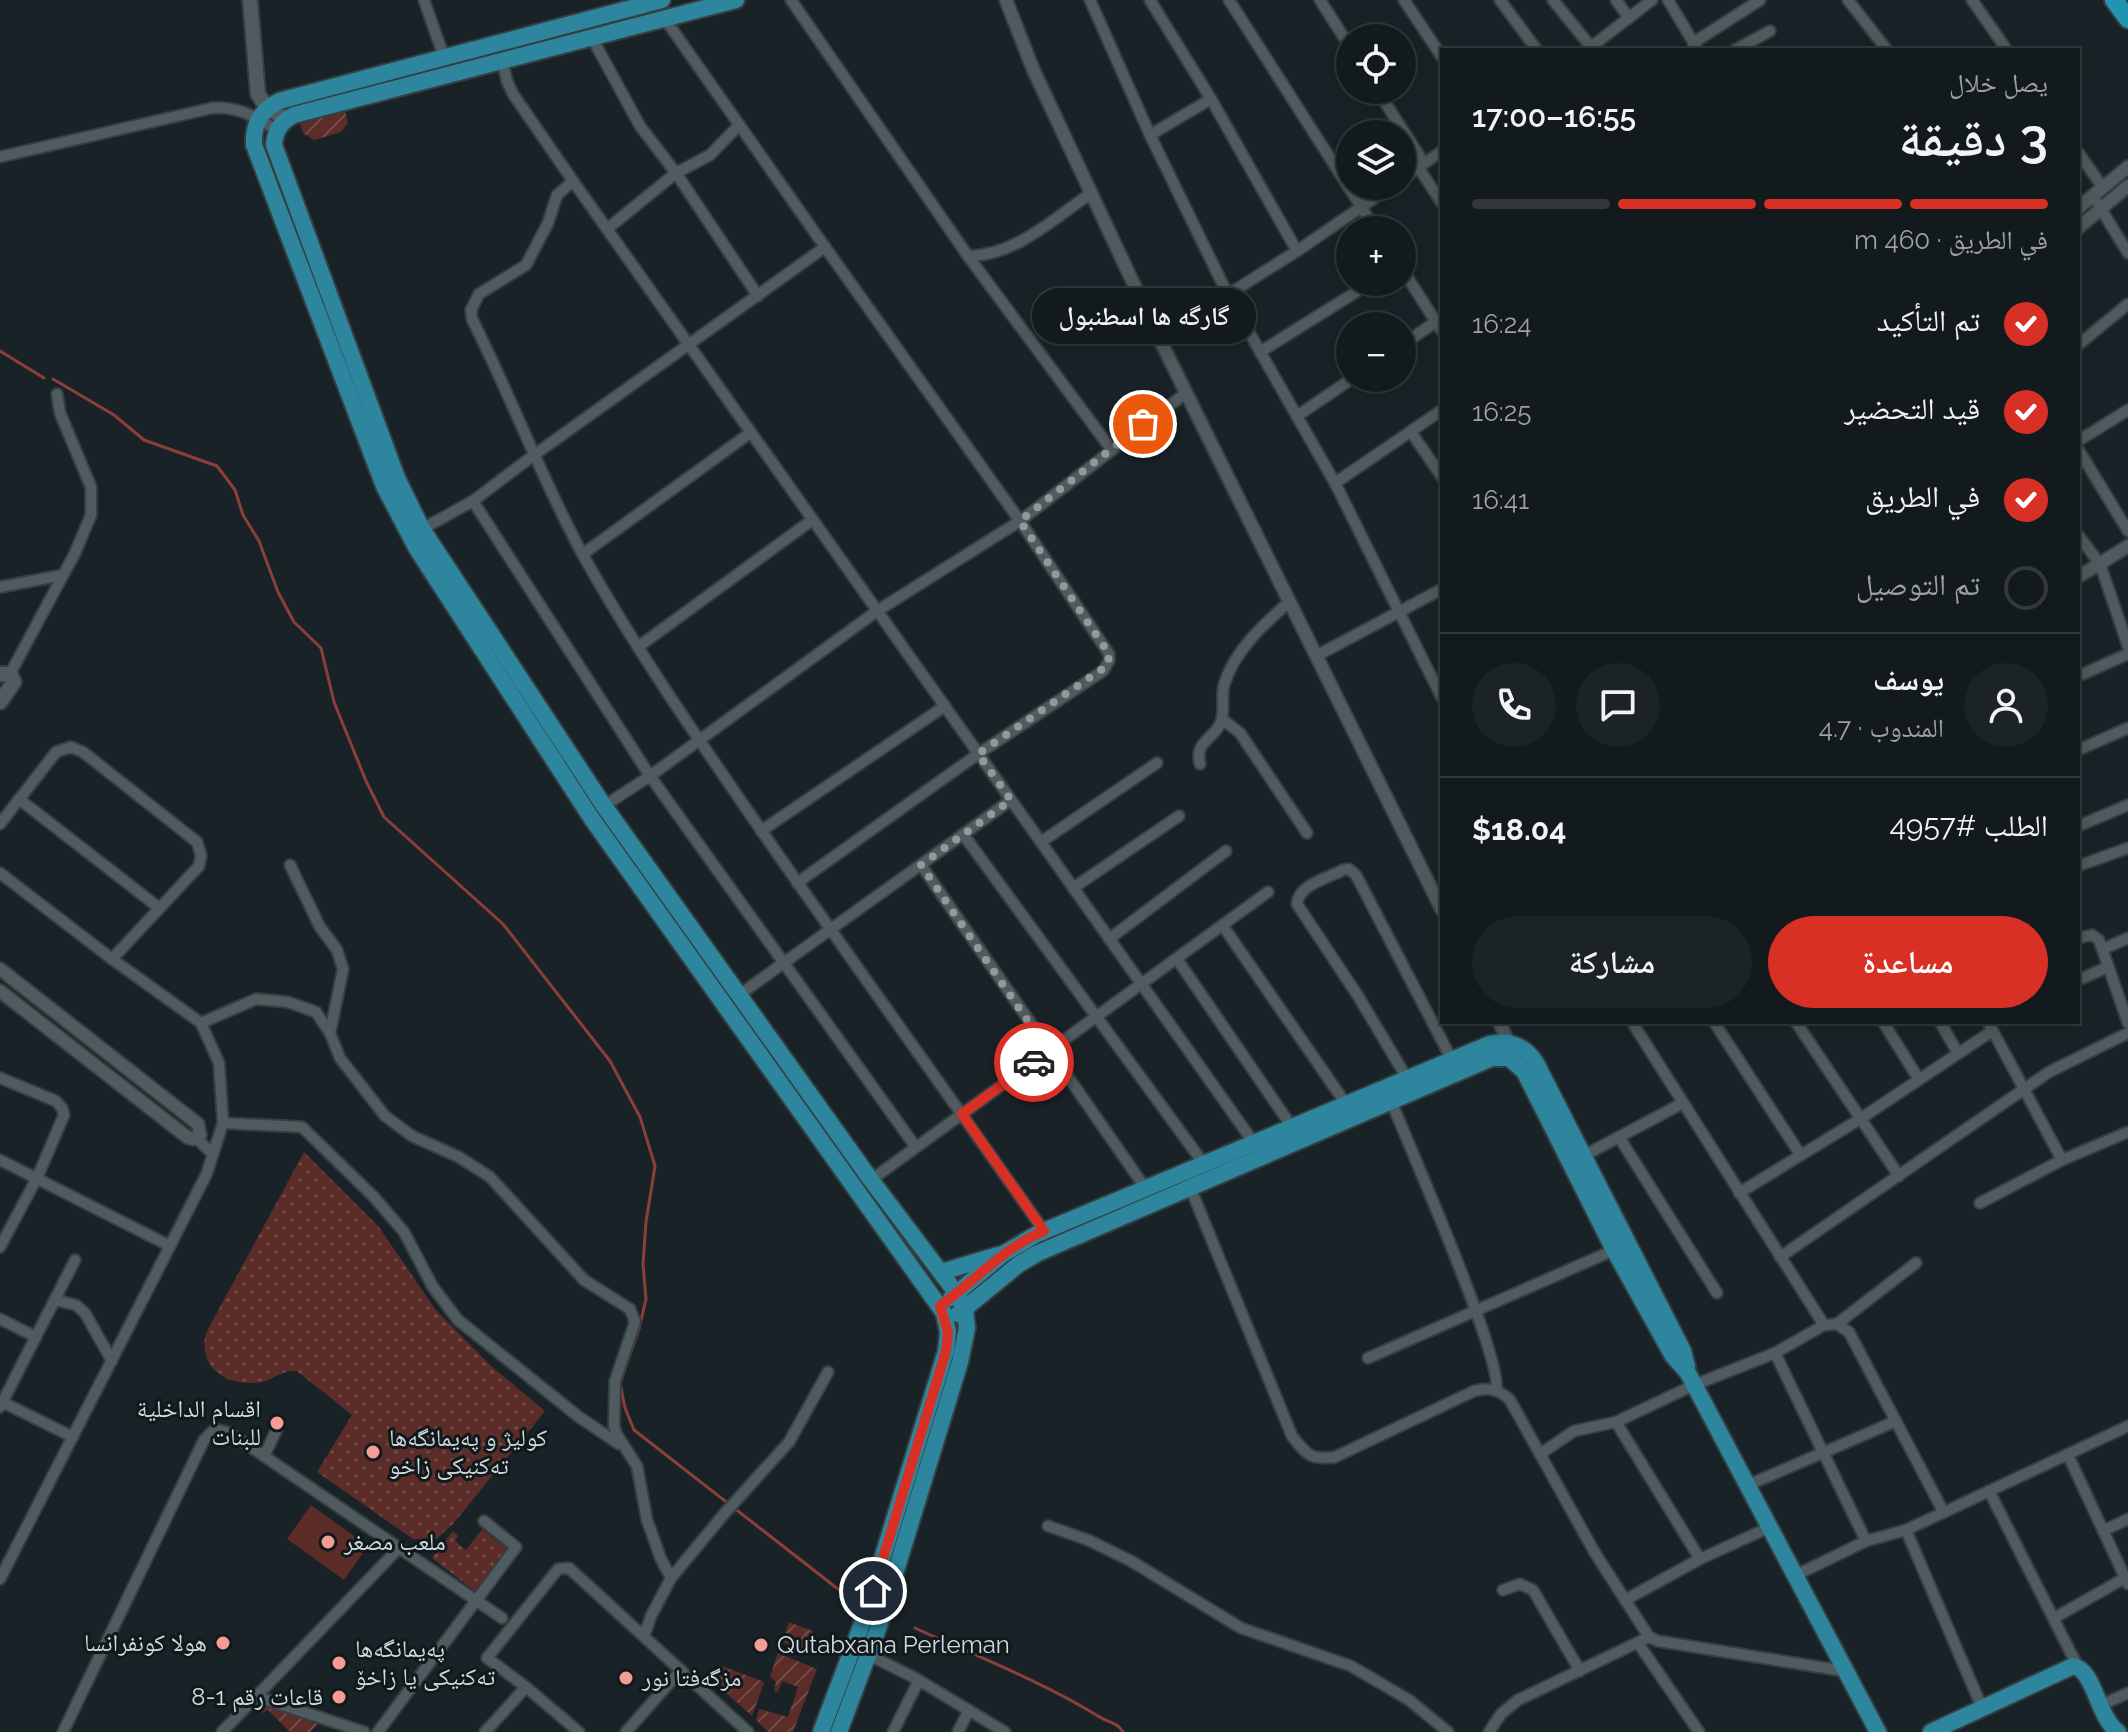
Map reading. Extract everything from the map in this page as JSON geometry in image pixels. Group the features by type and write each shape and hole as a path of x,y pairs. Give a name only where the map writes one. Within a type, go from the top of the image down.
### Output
{"highway":[{"path":"2114,0 2128,19"}],"main road":[{"path":"250,0 258,94 263,113 282,125"},
{"path":"662,0 279,101 263,113 254,136 257,154 384,486 411,539 592,819 943,1314 947,1343 941,1366 863,1621 821,1732"},
{"path":"736,0 294,115 282,125 274,145 397,478 422,529 604,806 871,1180 942,1272 965,1310 966,1336 960,1362 869,1655 839,1732"},
{"path":"0,702 13,685 13,679 5,674"},
{"path":"943,1314 957,1294 1003,1254 1044,1231 1490,1044 1510,1051 1524,1071 1614,1250 1673,1356 1691,1379 1878,1732"},
{"path":"943,1314 965,1310 1012,1270 1038,1253 1492,1058 1522,1048 1533,1058 1585,1155 1683,1351 1691,1379"},
{"path":"942,1272 1003,1254"},
{"path":"1003,1254 1012,1270"},
{"path":"1931,1732 2068,1668 2078,1667 2086,1673 2108,1723 2118,1732"}],"street":[{"path":"424,0 444,57"},
{"path":"791,0 968,256 1111,449"},
{"path":"1006,0 1033,69 1090,194 1440,906"},
{"path":"1090,0 1150,135 1228,295 1335,483 1440,691"},
{"path":"1150,0 1211,99 1297,251"},
{"path":"1229,0 1366,216"},
{"path":"1320,0 1336,25"},
{"path":"1404,0 1440,54"},
{"path":"1500,0 1536,48"},
{"path":"1553,0 1588,48"},
{"path":"1616,0 1629,18"},
{"path":"1590,48 1652,0"},
{"path":"1668,0 1696,47 1760,0"},
{"path":"1848,0 1885,48"},
{"path":"1972,0 2006,48"},
{"path":"665,19 1020,521 1109,654 1103,671 978,754 797,883"},
{"path":"1739,48 1770,31"},
{"path":"592,38 640,126 676,173 758,296"},
{"path":"502,60 513,94 573,181 1254,1143"},
{"path":"1150,135 1211,99"},
{"path":"1385,104 1440,199"},
{"path":"0,157 212,108 263,113"},
{"path":"607,229 676,173 710,155 739,125"},
{"path":"1416,169 1440,152"},
{"path":"2080,156 2098,192 2101,208 2128,253"},
{"path":"2080,206 2128,167"},
{"path":"573,181 557,195 548,223 526,265 479,294 471,310 472,319 583,554 638,647 698,741 1044,1231"},
{"path":"2080,226 2128,186"},
{"path":"968,256 989,255 1012,246 1090,194"},
{"path":"1159,338 1372,200"},
{"path":"422,529 473,501 825,247"},
{"path":"1416,289 1440,324 1416,337"},
{"path":"1260,352 1350,296"},
{"path":"2080,343 2128,304"},
{"path":"1297,416 1336,390"},
{"path":"604,806 877,611 1020,521 1186,393"},
{"path":"5,674 63,575 87,527 92,501 84,466 60,413 57,394"},
{"path":"2080,440 2128,410"},
{"path":"1335,483 1440,411"},
{"path":"1411,432 1440,474"},
{"path":"583,554 750,433"},
{"path":"2080,452 2128,531"},
{"path":"473,501 650,776 915,1146"},
{"path":"638,647 812,520"},
{"path":"2080,538 2100,564 2128,646"},
{"path":"2080,576 2128,546"},
{"path":"0,587 63,575"},
{"path":"1316,656 1440,590"},
{"path":"1200,764 1198,754 1201,745 1222,719 1223,692 1230,670 1256,632 1289,602"},
{"path":"2080,675 2128,654"},
{"path":"761,831 945,706"},
{"path":"1222,719 1240,733 1307,833"},
{"path":"2080,749 2128,728"},
{"path":"0,824 56,752 71,747 83,752 197,842 201,855 199,866 112,959"},
{"path":"1041,842 1157,763"},
{"path":"19,799 158,907"},
{"path":"739,995 1011,800"},
{"path":"2080,825 2128,805"},
{"path":"1073,888 1179,816"},
{"path":"963,834 1204,1164"},
{"path":"2080,865 2128,848"},
{"path":"1109,939 1226,851"},
{"path":"290,865 320,927 337,950 343,969 330,1033"},
{"path":"921,865 1146,1189"},
{"path":"1407,1078 1297,904 1303,890 1343,870 1349,869 1356,875 1452,1060"},
{"path":"0,873 201,1023 219,1063 223,1123 207,1173 0,1579"},
{"path":"871,1180 1268,892"},
{"path":"1223,926 1346,1104"},
{"path":"2080,938 2096,936 2128,1023"},
{"path":"2103,949 2128,938"},
{"path":"1177,959 1292,1127"},
{"path":"2080,979 2108,967"},
{"path":"0,969 198,1124 201,1132 196,1138"},
{"path":"0,991 213,1154"},
{"path":"201,1023 256,999 288,1002 316,1012 330,1033 340,1058 385,1116 412,1136 459,1157 490,1177 584,1280 630,1309 635,1322 619,1364 613,1399 614,1426 637,1466 653,1540 671,1578"},
{"path":"1500,1024 1510,1051"},
{"path":"1633,1024 1824,1325"},
{"path":"1715,1024 1800,1154"},
{"path":"1798,1024 1899,1176"},
{"path":"1884,1024 1918,1078"},
{"path":"1941,1024 1958,1053"},
{"path":"1739,1193 1860,1119 1958,1053 1992,1026 2062,1160"},
{"path":"1780,1257 2057,1067 2128,1033"},
{"path":"0,1078 56,1101 62,1108 62,1125 0,1246"},
{"path":"1391,1101 1476,1310 1497,1375 1496,1390"},
{"path":"1585,1155 1683,1103"},
{"path":"223,1123 302,1127 374,1197 404,1232 433,1287 458,1320 579,1417 628,1450"},
{"path":"1980,1203 2062,1160 2128,1132"},
{"path":"1619,1137 1717,1293"},
{"path":"0,1160 170,1246"},
{"path":"1190,1187 1292,1436 1305,1453 1318,1459 1335,1457 1474,1391 1496,1390 1510,1400 1649,1637 1844,1671"},
{"path":"1368,1358 1614,1250"},
{"path":"73,1437 1,1404 75,1260"},
{"path":"1540,1454 1574,1431 1616,1422 1691,1379 1775,1353 1824,1325 1837,1324 1916,1263"},
{"path":"55,1300 76,1305 85,1313 112,1361"},
{"path":"0,1319 36,1337"},
{"path":"1837,1324 1849,1332 1943,1511"},
{"path":"1775,1353 1866,1541"},
{"path":"644,1636 671,1578 789,1442 828,1372"},
{"path":"1746,1486 1896,1421"},
{"path":"1616,1422 1700,1559"},
{"path":"1794,1576 1866,1541 1906,1530 2128,1426"},
{"path":"63,1732 206,1435 215,1429 226,1430 502,1618"},
{"path":"264,1456 277,1429"},
{"path":"2054,1618 2126,1581 2068,1455"},
{"path":"1989,1491 2078,1667"},
{"path":"2103,1531 2128,1519"},
{"path":"378,1732 516,1547 484,1521"},
{"path":"1048,1526 1088,1540 1131,1561 1241,1628 1351,1666 1409,1700 1448,1732"},
{"path":"1625,1600 1700,1559 1768,1528"},
{"path":"1906,1530 1983,1710"},
{"path":"222,1732 398,1549"},
{"path":"579,1732 487,1658 558,1569 569,1568 748,1732"},
{"path":"1503,1590 1520,1584 1533,1590 1580,1671"},
{"path":"1489,1732 1501,1714 1518,1700 1649,1637"},
{"path":"1638,1643 1699,1732"},
{"path":"869,1655 915,1678 1005,1732"},
{"path":"626,1732 681,1670"},
{"path":"893,1732 917,1684 915,1678"},
{"path":"488,1731 526,1687"},
{"path":"2099,1706 2128,1693"},
{"path":"258,1697 364,1732"},
{"path":"958,1732 969,1710"}],"shaded area":[{"path":"345,111 348,123 341,132 314,140 303,133 300,124"},
{"path":"304,1152 379,1227 435,1309 491,1366 545,1411 453,1524 436,1539 413,1539 317,1472 352,1415 297,1371 285,1372 261,1382 237,1382 218,1373 206,1356 206,1333"},
{"name":"ملعب مصغر","path":"311,1505 368,1546 344,1580 287,1539"},
{"path":"482,1529 509,1550 476,1592 432,1558 453,1531 458,1536 455,1541 466,1550"},
{"path":"789,1622 813,1631 807,1650 782,1642"},
{"path":"778,1653 817,1669 793,1732 768,1732 756,1720 759,1709 788,1717 798,1687 782,1681 778,1692 774,1691 776,1682 770,1676"},
{"path":"719,1665 764,1683 752,1716 713,1681"},
{"path":"260,1700 319,1723 310,1732 290,1732 268,1710 261,1713 253,1707"}],"waterway":[{"path":"0,351 44,378"},
{"path":"53,379 114,415 144,440 217,466 235,490 243,515 259,541 278,592 294,622 321,648 334,702 384,817 503,924 610,1061 640,1117 655,1166 643,1264 646,1299 620,1383 634,1430 838,1589"},
{"path":"915,1628 1054,1691 1115,1724 1123,1732"}],"way so far":[{"path":"1034,1062 1049,1052 921,865 1011,800 978,754 1106,669 1109,654 1020,521 1143,424"}],"place":[{"name":"گارگه ها اسطنبول","path":"1143,424"},
{"name":"اقسام الداخلیة للبنات","path":"277,1423"},
{"name":"كوليژ و په‌يمانگه‌ها ته‌كنيكى زاخو","path":"373,1452"},
{"name":"ملعب مصغر","path":"328,1542"},
{"name":"هولا كونفرانسا","path":"223,1643"},
{"name":"Qutabxana Perleman","path":"761,1645"},
{"name":"پەیمانگەها تەکنیکی یا زاخۆ","path":"339,1663"},
{"name":"مزگەفتا نور","path":"626,1678"},
{"name":"قاعات رقم 1-8","path":"339,1697"}],"route":[{"path":"873,1591 946,1351 948,1332 940,1306 1003,1254 1044,1231 962,1114 1034,1062"}]}
